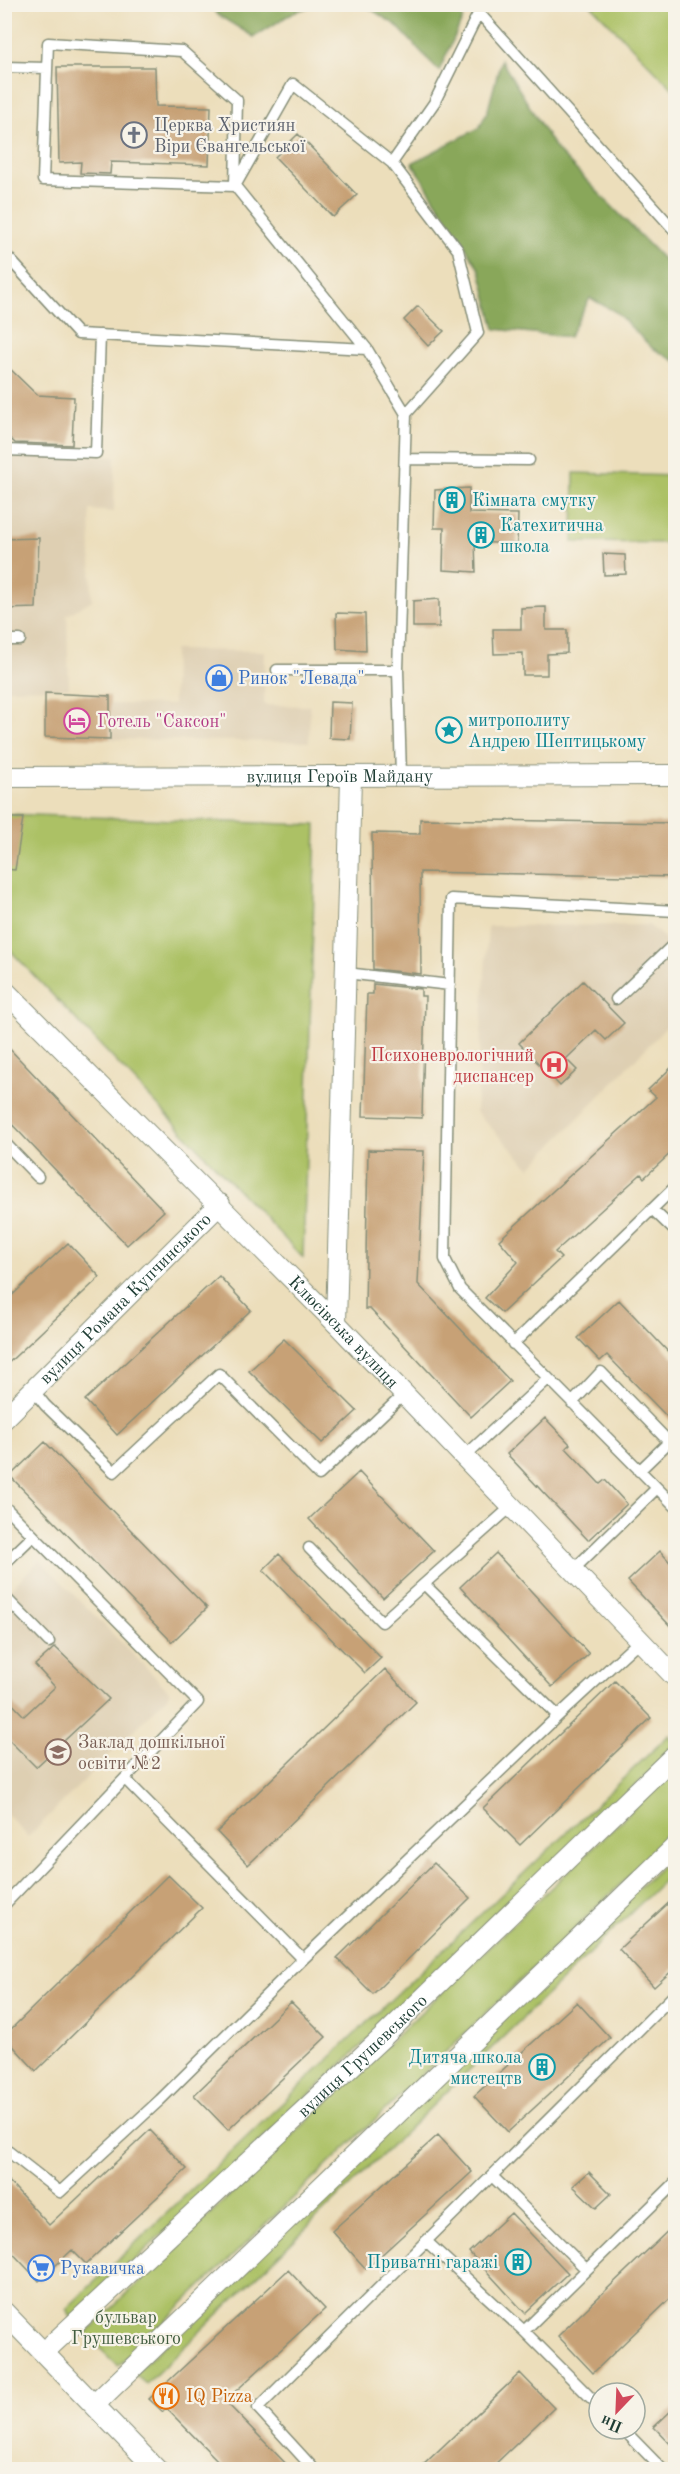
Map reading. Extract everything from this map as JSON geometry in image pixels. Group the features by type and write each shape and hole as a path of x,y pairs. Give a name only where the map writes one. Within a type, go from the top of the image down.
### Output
{"street":[{"name":"вулиця Героїв Майдану","path":"4,777 351,778 675,775"},
{"path":"336,1323 351,778"},
{"name":"Клюсівська вулиця","path":"4,990 220,1204 675,1678"},
{"name":"вулиця Романа Купчинського","path":"4,1419 220,1204"},
{"name":"вулиця Грушевського","path":"44,2352 384,2036 675,1754"},
{"path":"95,2404 675,1846"},
{"path":"4,2312 157,2469"}],"lane":[{"path":"392,163 434,103 475,8 675,232"},
{"path":"235,186 43,180 48,43 182,51 237,100 235,186 367,349 406,414 398,670 401,776"},
{"path":"4,67 47,68"},
{"path":"235,186 293,84 392,163 458,250 478,333 406,414"},
{"path":"4,253 78,334 367,349"},
{"path":"4,450 96,453 100,335"},
{"path":"406,459 529,460"},
{"path":"4,640 20,640"},
{"path":"277,670 398,670"},
{"path":"675,911 451,899 445,1259 460,1289 675,1507"},
{"path":"616,999 675,942"},
{"path":"346,973 450,984"},
{"path":"4,1142 38,1177"},
{"path":"513,1344 675,1186"},
{"path":"652,1209 675,1232"},
{"path":"572,1403 601,1372 669,1442 639,1471"},
{"path":"34,1391 45,1405 114,1472 219,1374 319,1475 404,1394"},
{"path":"464,1457 548,1379"},
{"path":"573,1570 657,1488"},
{"path":"4,1506 198,1702 4,1905"},
{"path":"309,1548 382,1622 512,1506"},
{"path":"4,1564 33,1536"},
{"path":"424,1584 558,1716"},
{"path":"4,1596 49,1642"},
{"path":"5,2150 60,2192 160,2100 303,1959 640,1640"},
{"path":"126,1779 303,1959"},
{"path":"312,2468 258,2408 675,1993"},
{"path":"492,2176 586,2269"},
{"path":"524,2331 675,2182"},
{"path":"426,2241 524,2331 587,2394"},
{"path":"634,2441 663,2469"}],"shaded area":[{"path":"4,452 115,457 114,512 90,510 92,600 67,615 69,688 5,689"},
{"name":"Ринок \"Левада\"","path":"174,650 265,651 264,705 310,706 309,742 110,739 110,704 173,705"},
{"name":"Психоневрологічний диспансер","path":"649,925 675,947 675,1018 530,1168 476,1112 488,926"},
{"name":"Заклад дошкільної освіти №2","path":"40,1560 171,1693 28,1837 5,1812 5,1594"}],"green space":[{"path":"209,5 315,5 292,13 254,37 218,15"},
{"path":"364,5 448,5 463,18 439,71 396,25"},
{"path":"591,5 675,5 675,91"},
{"path":"501,60 555,148 670,266 675,282 675,361 652,348 616,312 590,298 569,337 495,329 480,270 412,163 479,128 488,110"},
{"path":"574,473 675,476 675,543 573,542"},
{"path":"5,814 316,825 303,1258 5,945"},
{"path":"669,1735 675,1748 73,2319 66,2309"},
{"name":"бульвар Грушевського","path":"675,1769 675,1832 118,2366 85,2334"},
{"path":"675,1853 675,1870 146,2384 134,2374"}],"building":[{"name":"Церква Християн Віри Євангельської","path":"57,67 155,67 156,106 211,107 209,165 111,162 110,174 80,173 81,162 59,163"},
{"path":"298,134 357,195 333,217 275,157"},
{"path":"418,306 444,331 428,346 404,320"},
{"path":"4,363 37,395 74,397 72,445 15,443 4,433"},
{"name":"Катехитична школа","path":"469,488 469,513 518,514 517,544 475,542 476,572 443,570 444,528 434,528 435,490"},
{"path":"39,538 36,608 4,609 4,539"},
{"path":"603,554 625,555 626,574 604,575"},
{"path":"439,599 439,627 413,627 413,601"},
{"path":"546,607 546,630 567,630 567,653 547,654 547,675 523,675 523,653 494,654 493,629 521,629 521,608"},
{"path":"336,613 365,614 366,651 337,649"},
{"name":"Готель \"Саксон\"","path":"45,693 110,696 110,739 45,737"},
{"path":"330,702 352,703 350,739 329,738"},
{"path":"4,818 23,818 15,870 4,869"},
{"path":"420,819 675,823 675,877 420,872 421,974 373,969 372,833 420,834"},
{"path":"583,981 624,1023 606,1040 596,1030 566,1059 577,1070 560,1086 519,1043"},
{"path":"373,984 421,989 421,996 425,996 422,1118 363,1116 367,994 373,994"},
{"path":"4,1043 164,1211 127,1245 4,1116"},
{"path":"675,1064 675,1149 644,1178 641,1174 555,1252 561,1258 502,1313 485,1298 518,1262 499,1240 656,1097 648,1090"},
{"path":"368,1150 424,1151 418,1284 510,1381 471,1417 370,1309 365,1309"},
{"path":"68,1243 100,1277 4,1367 4,1303"},
{"path":"219,1276 251,1310 117,1435 85,1400"},
{"path":"619,1300 675,1359 675,1425 607,1355 600,1361 578,1338"},
{"path":"284,1339 357,1411 322,1443 249,1371"},
{"path":"545,1418 570,1444 566,1448 600,1484 605,1480 627,1504 588,1540 507,1454"},
{"path":"45,1442 207,1608 172,1642 10,1476"},
{"path":"359,1472 434,1551 383,1598 309,1519"},
{"path":"660,1551 675,1568 675,1631 628,1581"},
{"path":"496,1553 589,1654 552,1687 460,1587"},
{"path":"279,1554 381,1658 365,1673 263,1570"},
{"path":"55,1647 109,1699 36,1767 4,1735 4,1695 24,1716 55,1687 35,1665"},
{"path":"385,1669 416,1702 248,1865 217,1832"},
{"path":"615,1681 651,1718 520,1845 483,1808"},
{"path":"434,1863 470,1898 373,1994 337,1958"},
{"path":"168,1875 202,1908 36,2071 4,2036"},
{"path":"675,1897 675,1968 654,1987 619,1949"},
{"path":"291,2002 326,2037 228,2130 194,2095"},
{"name":"Дитяча школа мистецтв","path":"577,2002 610,2038 508,2132 474,2096"},
{"path":"150,2130 187,2169 86,2264 72,2250 39,2281 4,2244 4,2176 49,2225"},
{"path":"438,2135 472,2172 366,2269 332,2231"},
{"path":"589,2172 611,2194 596,2208 573,2186"},
{"name":"Приватні гаражі","path":"511,2213 568,2273 525,2313 469,2252"},
{"path":"675,2224 675,2294 593,2373 558,2336"},
{"path":"288,2270 325,2309 225,2401 291,2469 226,2469 166,2408 163,2412 149,2399"},
{"path":"520,2373 554,2408 490,2469 419,2469"},
{"path":"675,2407 675,2449 654,2427"}],"place":[{"name":"Церква Християн Віри Євангельської","path":"134,135"},
{"name":"Кімната смутку","path":"452,500"},
{"name":"Катехитична школа","path":"481,535"},
{"name":"Ринок \"Левада\"","path":"219,678"},
{"name":"Готель \"Саксон\"","path":"77,721"},
{"name":"митрополиту Андрею Шептицькому","path":"449,730"},
{"name":"Психоневрологічний диспансер","path":"554,1065"},
{"name":"Заклад дошкільної освіти №2","path":"58,1752"},
{"name":"Дитяча школа мистецтв","path":"542,2067"},
{"name":"Приватні гаражі","path":"518,2262"},
{"name":"Рукавичка","path":"41,2268"},
{"name":"IQ Pizza","path":"166,2396"}]}
